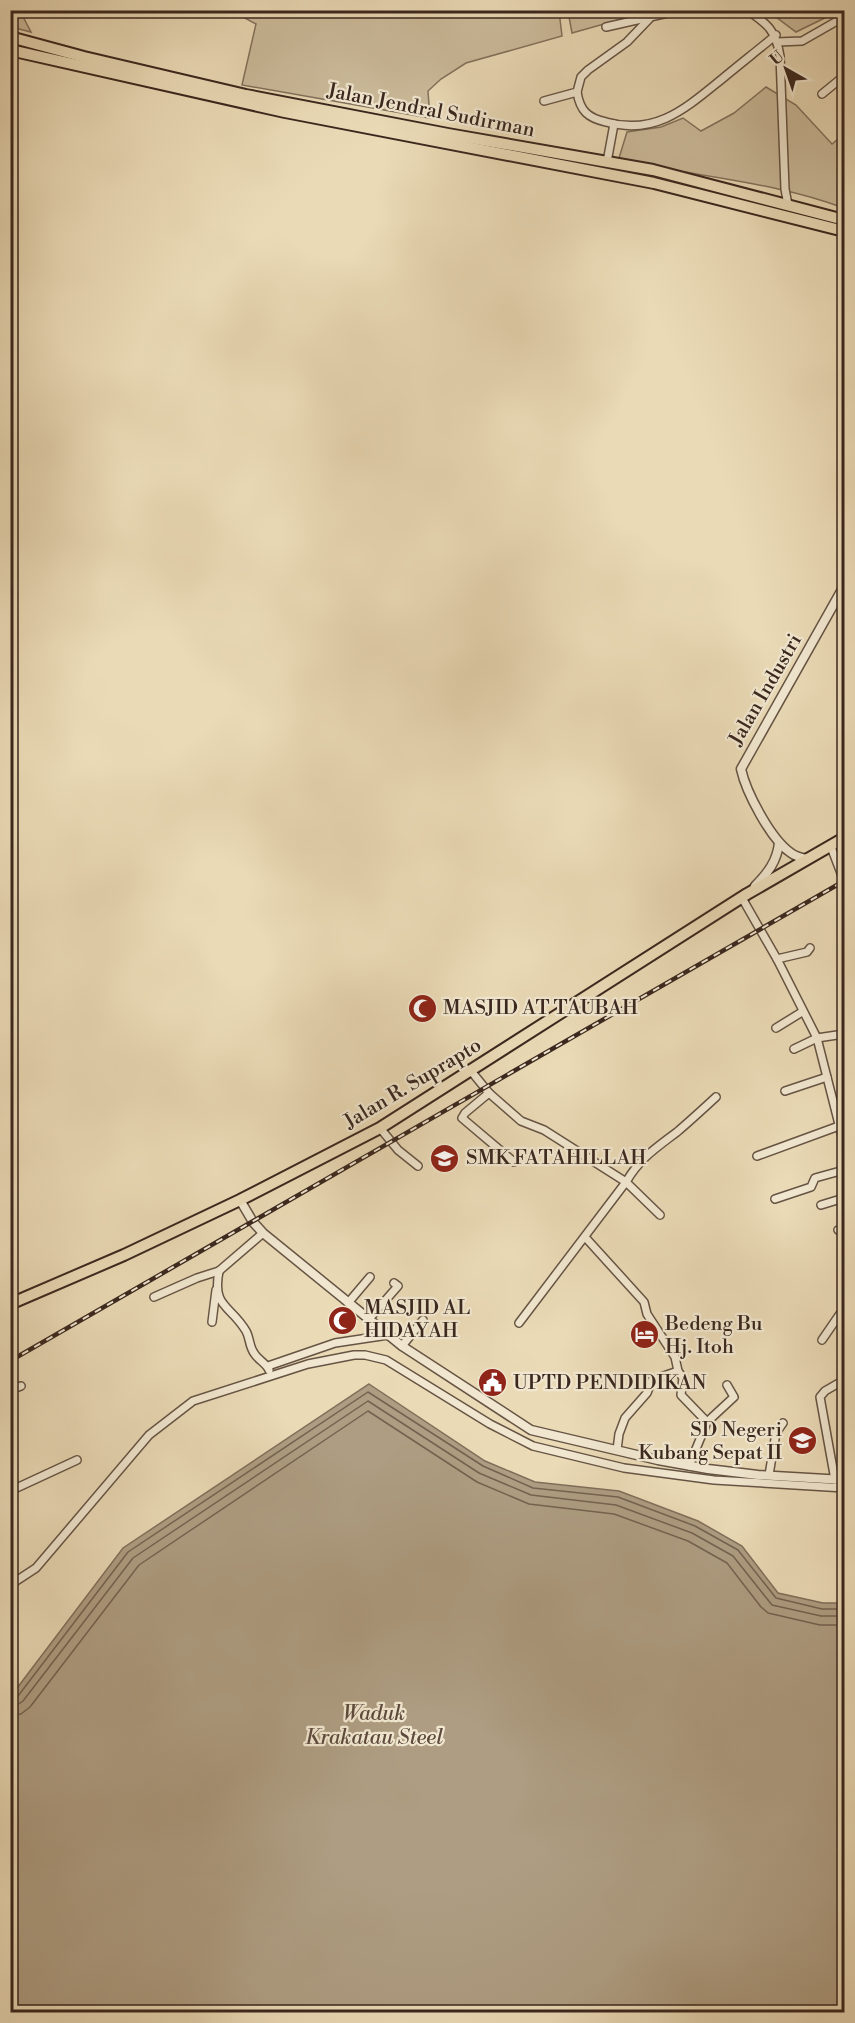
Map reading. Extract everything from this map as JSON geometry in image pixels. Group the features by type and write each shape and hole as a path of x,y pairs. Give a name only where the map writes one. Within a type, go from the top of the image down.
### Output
{"highway":[{"name":"Jalan Jendral Sudirman","path":"10,37 84,57 246,94 652,170 844,220"},
{"name":"Jalan Jendral Sudirman","path":"10,50 285,112 654,183 844,231"},
{"name":"Jalan R. Suprapto","path":"10,1304 124,1255 240,1200 380,1128 745,896 844,838"}],"street":[{"path":"606,27 681,10"},
{"path":"747,10 765,24 777,38 780,56 785,189 788,205"},
{"path":"649,19 627,42 580,77 576,92 579,104 584,113 593,119 614,124 645,126 670,117 687,107 777,38 802,41 844,17"},
{"path":"822,94 844,76"},
{"path":"544,101 576,92"},
{"path":"607,162 614,124"},
{"name":"Jalan Industri","path":"808,859 793,855 779,843 750,797 741,769 844,586"},
{"path":"779,843 769,873 745,896 817,1038 844,1139"},
{"path":"831,847 844,880"},
{"path":"777,959 807,952 810,948"},
{"path":"776,1028 802,1012"},
{"path":"794,1049 817,1038 844,1034"},
{"path":"471,1071 489,1093 521,1121 544,1130 626,1182 660,1215"},
{"path":"785,1091 827,1077"},
{"path":"489,1093 462,1118 514,1162"},
{"path":"519,1323 632,1172 650,1152 676,1133 716,1097"},
{"path":"757,1156 840,1121"},
{"path":"380,1128 398,1150 418,1166"},
{"path":"775,1199 811,1187 815,1178 844,1170"},
{"path":"821,1205 844,1198"},
{"path":"240,1200 253,1222 263,1233 388,1335 531,1431 689,1466 840,1480 820,1397 825,1391 844,1380"},
{"path":"154,1297 219,1271 263,1233"},
{"path":"585,1237 644,1302 646,1314 675,1357 678,1371 683,1378 681,1395 707,1422"},
{"path":"212,1322 219,1271"},
{"path":"348,1303 370,1277"},
{"path":"369,1319 397,1287 394,1283"},
{"path":"216,1288 222,1303 246,1330 254,1353 268,1366 270,1376"},
{"path":"822,1340 844,1308"},
{"path":"402,1346 423,1320"},
{"path":"268,1366 335,1343 388,1335"},
{"path":"10,1585 36,1568 149,1435 193,1401 308,1364 365,1354 396,1365 490,1424 533,1446 624,1468 714,1480 844,1488"},
{"path":"617,1450 619,1434 625,1419 647,1393 652,1380 678,1371"},
{"path":"689,1466 707,1422 734,1397 728,1385"},
{"path":"10,1390 21,1386"},
{"path":"769,1475 776,1433 783,1423"},
{"path":"10,1491 77,1460"}],"shaded area":[{"path":"10,11 20,11 31,32 11,27"},
{"path":"232,11 559,11 562,36 466,63 441,79 428,91 430,118 242,85 256,24"},
{"path":"568,11 650,11 572,33"},
{"path":"768,11 839,11 796,32"},
{"path":"766,87 796,105 832,144 844,134 844,208 787,191 619,158 627,132 661,127 683,118 701,131 734,113"}],"water":[{"name":"Waduk Krakatau Steel","path":"369,1384 485,1461 535,1482 619,1491 698,1521 742,1546 778,1593 823,1603 844,1603 844,2012 11,2012 11,1696 123,1548"}],"railway":[{"path":"10,1361 844,881"}],"place":[{"name":"MASJID AT TAUBAH","path":"422,1008"},
{"name":"SMK FATAHILLAH","path":"445,1158"},
{"name":"MASJID AL HIDAYAH","path":"343,1320"},
{"name":"Bedeng Bu Hj. Itoh","path":"644,1335"},
{"name":"UPTD PENDIDIKAN","path":"492,1383"},
{"name":"SD Negeri Kubang Sepat II","path":"803,1441"}]}
